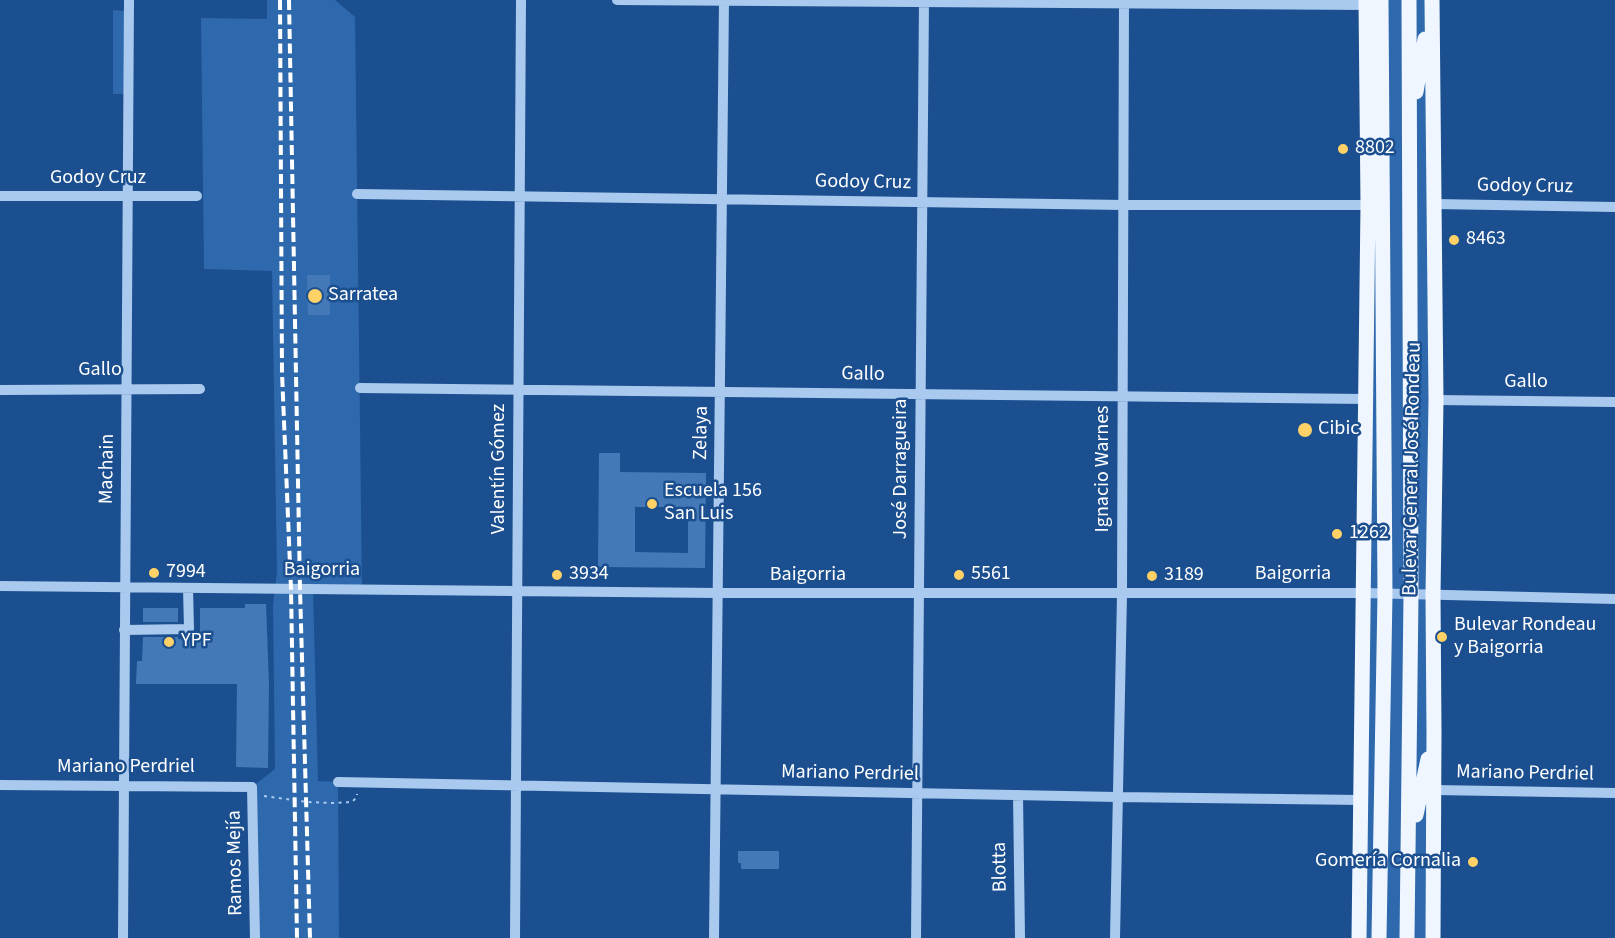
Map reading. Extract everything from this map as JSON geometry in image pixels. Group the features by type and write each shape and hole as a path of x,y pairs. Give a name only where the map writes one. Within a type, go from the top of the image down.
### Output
{"main road":[{"name":"Bulevar General José Rondeau","path":"1407,938 1411,595 1409,0"},
{"name":"Bulevar General José Rondeau","path":"1432,0 1436,400 1432,595 1433,938"},
{"path":"1409,134 1432,0"},
{"name":"Bulevar General José Rondeau","path":"1371,2 1383,332 1385,594 1379,938"},
{"path":"1359,938 1371,2"},
{"path":"1366,363 1383,332"},
{"path":"1409,844 1434,732"}],"street":[{"name":"Machain","path":"123,938 129,0"},
{"name":"Valentín Gómez","path":"515,938 521,0"},
{"path":"616,0 1371,2"},
{"name":"Zelaya","path":"714,938 724,0"},
{"name":"José Darragueira","path":"916,938 924,1"},
{"name":"Ignacio Warnes","path":"1115,938 1122,595 1124,2"},
{"name":"Godoy Cruz","path":"357,194 1368,206"},
{"name":"Godoy Cruz","path":"0,196 197,196"},
{"name":"Godoy Cruz","path":"1434,204 1615,207"},
{"name":"Gallo","path":"360,388 1366,399"},
{"name":"Gallo","path":"0,390 200,389"},
{"name":"Gallo","path":"1436,400 1615,402"},
{"name":"Baigorria","path":"0,586 718,593 1122,595 1363,593 1615,599"},
{"path":"124,630 189,629 188,588"},
{"name":"Mariano Perdriel","path":"338,782 1361,800"},
{"name":"Mariano Perdriel","path":"0,786 252,787"},
{"name":"Ramos Mejía","path":"252,787 255,938"},
{"name":"Mariano Perdriel","path":"1434,790 1615,793"},
{"name":"Blotta","path":"1018,795 1020,938"}],"path":[{"path":"252,787 264,797 307,802 352,802 357,796 357,782"}],"shaded area":[{"path":"267,0 335,0 355,17 362,589 313,589 318,781 338,782 339,938 255,938 252,787 275,769 273,605 277,572 272,271 204,269 201,18 267,19"},
{"path":"1366,0 1432,0 1433,938 1359,938"},
{"path":"113,10 125,11 124,94 113,94"}],"building":[{"path":"307,275 330,275 330,315 308,315"},
{"name":"Escuela 156 San Luis","path":"599,453 620,453 620,472 706,473 705,568 598,567","holes":["635,507 688,507 688,553 635,552"]},
{"path":"245,604 266,604 269,684 268,768 236,767 237,684 136,684 137,661 142,661 143,637 178,637 178,639 200,640 200,608 245,608"},
{"path":"143,608 178,608 178,622 143,622"},
{"path":"738,851 779,851 779,869 741,869 741,863 738,863"}],"railway":[{"path":"280,0 282,373 291,589 297,938"},
{"path":"289,0 300,589 310,938"}],"place":[{"name":"8802","path":"1343,149"},
{"name":"8463","path":"1454,240"},
{"name":"Sarratea","path":"315,296"},
{"name":"Cibic","path":"1305,430"},
{"name":"Escuela 156 San Luis","path":"652,504"},
{"name":"1262","path":"1337,534"},
{"name":"7994","path":"154,573"},
{"name":"3934","path":"557,575"},
{"name":"5561","path":"959,575"},
{"name":"3189","path":"1152,576"},
{"name":"Bulevar Rondeau y Baigorria","path":"1442,637"},
{"name":"YPF","path":"169,642"},
{"name":"Gomería Cornalia","path":"1473,862"}]}
